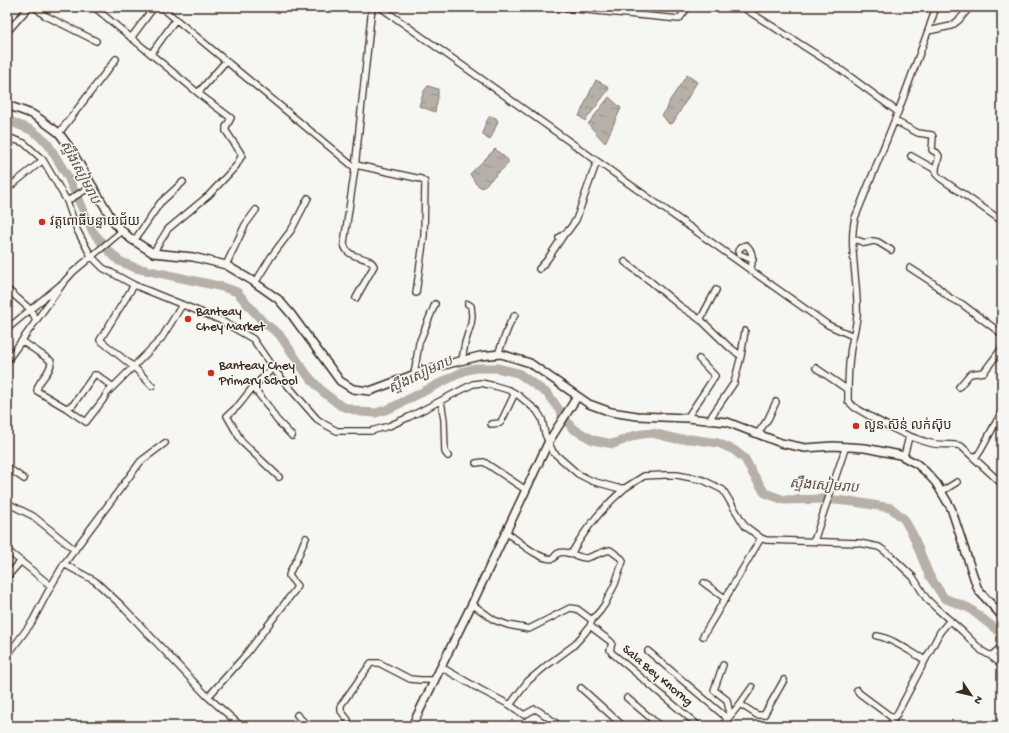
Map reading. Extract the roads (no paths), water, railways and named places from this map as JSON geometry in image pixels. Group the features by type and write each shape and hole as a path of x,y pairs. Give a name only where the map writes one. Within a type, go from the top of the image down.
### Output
{"street":[{"path":"7,32 29,7"},
{"path":"35,7 44,15 96,41"},
{"path":"94,7 198,93 231,118 226,130 242,155 236,166 209,195 168,229 153,253"},
{"path":"131,38 154,7"},
{"path":"161,7 356,167 421,178 425,182 424,236 416,293"},
{"path":"356,298 374,266 372,262 351,254 345,248 344,243 356,167 372,7"},
{"path":"380,7 828,326 854,336"},
{"path":"555,7 679,19 688,7"},
{"path":"742,7 841,70 898,112"},
{"path":"936,7 895,121 854,224 857,317 850,355 848,401 854,408 909,437 936,445 952,444 961,446 1002,484"},
{"path":"928,31 951,26 959,20 970,7"},
{"path":"151,54 176,19"},
{"path":"59,133 116,59"},
{"path":"198,93 226,61"},
{"path":"7,105 40,119 59,133 70,148 115,224 134,241 153,253 192,257 226,265 255,283 278,299 291,314 340,381 349,388 359,391 370,391 462,360 498,354 510,356 530,363 577,397 589,404 611,412 637,416 687,418 727,422 781,443 805,448 846,446 865,448 904,456 926,472 936,484 951,508 977,587 1002,616"},
{"path":"895,121 921,134 932,135 932,150 939,156 936,174 1002,221"},
{"path":"7,149 10,138 24,143 43,160 69,200 77,230 91,256 103,268 134,285 220,320 253,339 273,368 317,419 337,431 371,431 389,426 473,384 488,384 515,393 534,409 542,419 550,439 553,452 578,474 592,481 609,486 625,488"},
{"path":"911,156 936,170"},
{"path":"7,189 43,160"},
{"path":"539,269 547,260 561,237 568,231 576,220 597,161"},
{"path":"134,241 160,203 183,182"},
{"path":"69,200 92,186"},
{"path":"255,283 271,257 292,229 308,198"},
{"path":"226,265 245,225 256,210"},
{"path":"7,362 64,282 91,256 98,252 122,231"},
{"path":"854,239 865,243 873,241 878,242 891,250"},
{"path":"750,269 753,260"},
{"path":"625,262 700,320 741,356"},
{"path":"910,268 933,283 950,298 962,304 1002,334"},
{"path":"7,328 64,282"},
{"path":"134,285 100,340 152,386"},
{"path":"7,289 31,310 36,320"},
{"path":"700,320 716,290"},
{"path":"414,375 419,343 435,304"},
{"path":"462,360 472,316 471,306 468,304"},
{"path":"22,341 51,361 50,368 39,384 37,391 86,422 113,387 161,339 182,305"},
{"path":"498,354 510,323 515,315"},
{"path":"709,420 734,383 741,356 745,331"},
{"path":"959,387 970,374 984,372 1002,348"},
{"path":"687,418 715,376 699,359"},
{"path":"273,368 253,387 238,406 228,414 228,420 242,442 279,477"},
{"path":"816,368 848,390"},
{"path":"66,408 73,405 96,375 113,387"},
{"path":"253,387 276,419 292,436"},
{"path":"492,424 502,422 515,393"},
{"path":"412,726 472,604 550,439 577,397"},
{"path":"441,401 444,420 445,452 448,456"},
{"path":"758,434 768,419 776,402"},
{"path":"973,456 977,456 981,450 1001,413"},
{"path":"904,456 909,437"},
{"path":"7,656 32,622 51,586 75,550 141,460 165,444"},
{"path":"814,541 846,446"},
{"path":"476,463 484,462 526,490"},
{"path":"7,467 24,479"},
{"path":"571,554 583,534 610,500 644,476 664,475 703,480 724,490 745,526 761,538 772,541 859,543 879,547 914,577 926,598 982,651 994,654 1002,665"},
{"path":"941,492 957,482"},
{"path":"7,503 33,516 75,550"},
{"path":"506,532 533,551 551,559 554,558 559,552 584,558 610,550 623,561 615,584 605,604 592,620 590,626 573,646 528,681 510,705"},
{"path":"208,697 243,658 297,587 289,576 289,573 297,560 306,538"},
{"path":"703,636 761,538"},
{"path":"7,550 51,586"},
{"path":"7,577 21,561"},
{"path":"67,562 75,570 95,581 121,605 208,697 241,726"},
{"path":"704,583 726,599"},
{"path":"472,604 494,620 508,625 530,629 570,608 578,609 592,620"},
{"path":"889,726 940,632 950,620"},
{"name":"Sala Bey Knorng","path":"590,626 610,640 612,643 610,650 612,652 699,726"},
{"path":"877,636 891,641 925,660"},
{"path":"994,654 1002,646"},
{"path":"648,651 729,717"},
{"path":"348,720 341,711 341,704 371,663 379,663 410,679 435,680"},
{"path":"723,665 714,690 727,700 729,717"},
{"path":"441,667 524,714 535,709 539,710 560,726"},
{"path":"740,704 757,715 762,715 769,707 784,680"},
{"path":"722,726 752,687"},
{"path":"581,688 623,726"},
{"path":"857,690 894,719"},
{"path":"627,698 660,726"},
{"path":"297,715 308,726"}],"water":[{"path":"687,75 697,82 673,123 669,124 662,115"},
{"path":"596,80 607,86 609,89 585,121 579,116"},
{"path":"428,86 438,89 435,112 419,106 424,91"},
{"path":"609,97 621,108 605,143 588,124"},
{"path":"490,116 496,118 498,121 489,140 483,135 485,125"},
{"path":"495,149 508,160 508,164 482,188 476,184 470,174"}],"waterway":[{"name":"ស្ទឹងសៀមរាប","path":"7,120 31,130 46,141 68,177 93,232 119,261 136,268 223,287 237,292 263,322 279,334 308,376 323,392 341,406 361,412 376,413 391,408 464,371 476,368 497,368 518,373 548,394 572,428 593,440 613,444 636,435 652,433 677,439 691,439 718,443 734,450 745,459 765,493 784,500 824,499 891,508 904,519 913,535 929,575 944,598 969,608 1002,634"}],"place":[{"name":"វត្តពោធិ៍បន្ទាយជ័យ","path":"42,222"},
{"name":"Banteay Chey Market","path":"188,319"},
{"name":"Banteay Chey Primary School","path":"211,373"},
{"name":"លួន ស៊ន់ លក់ស៊ុប","path":"856,426"}]}
